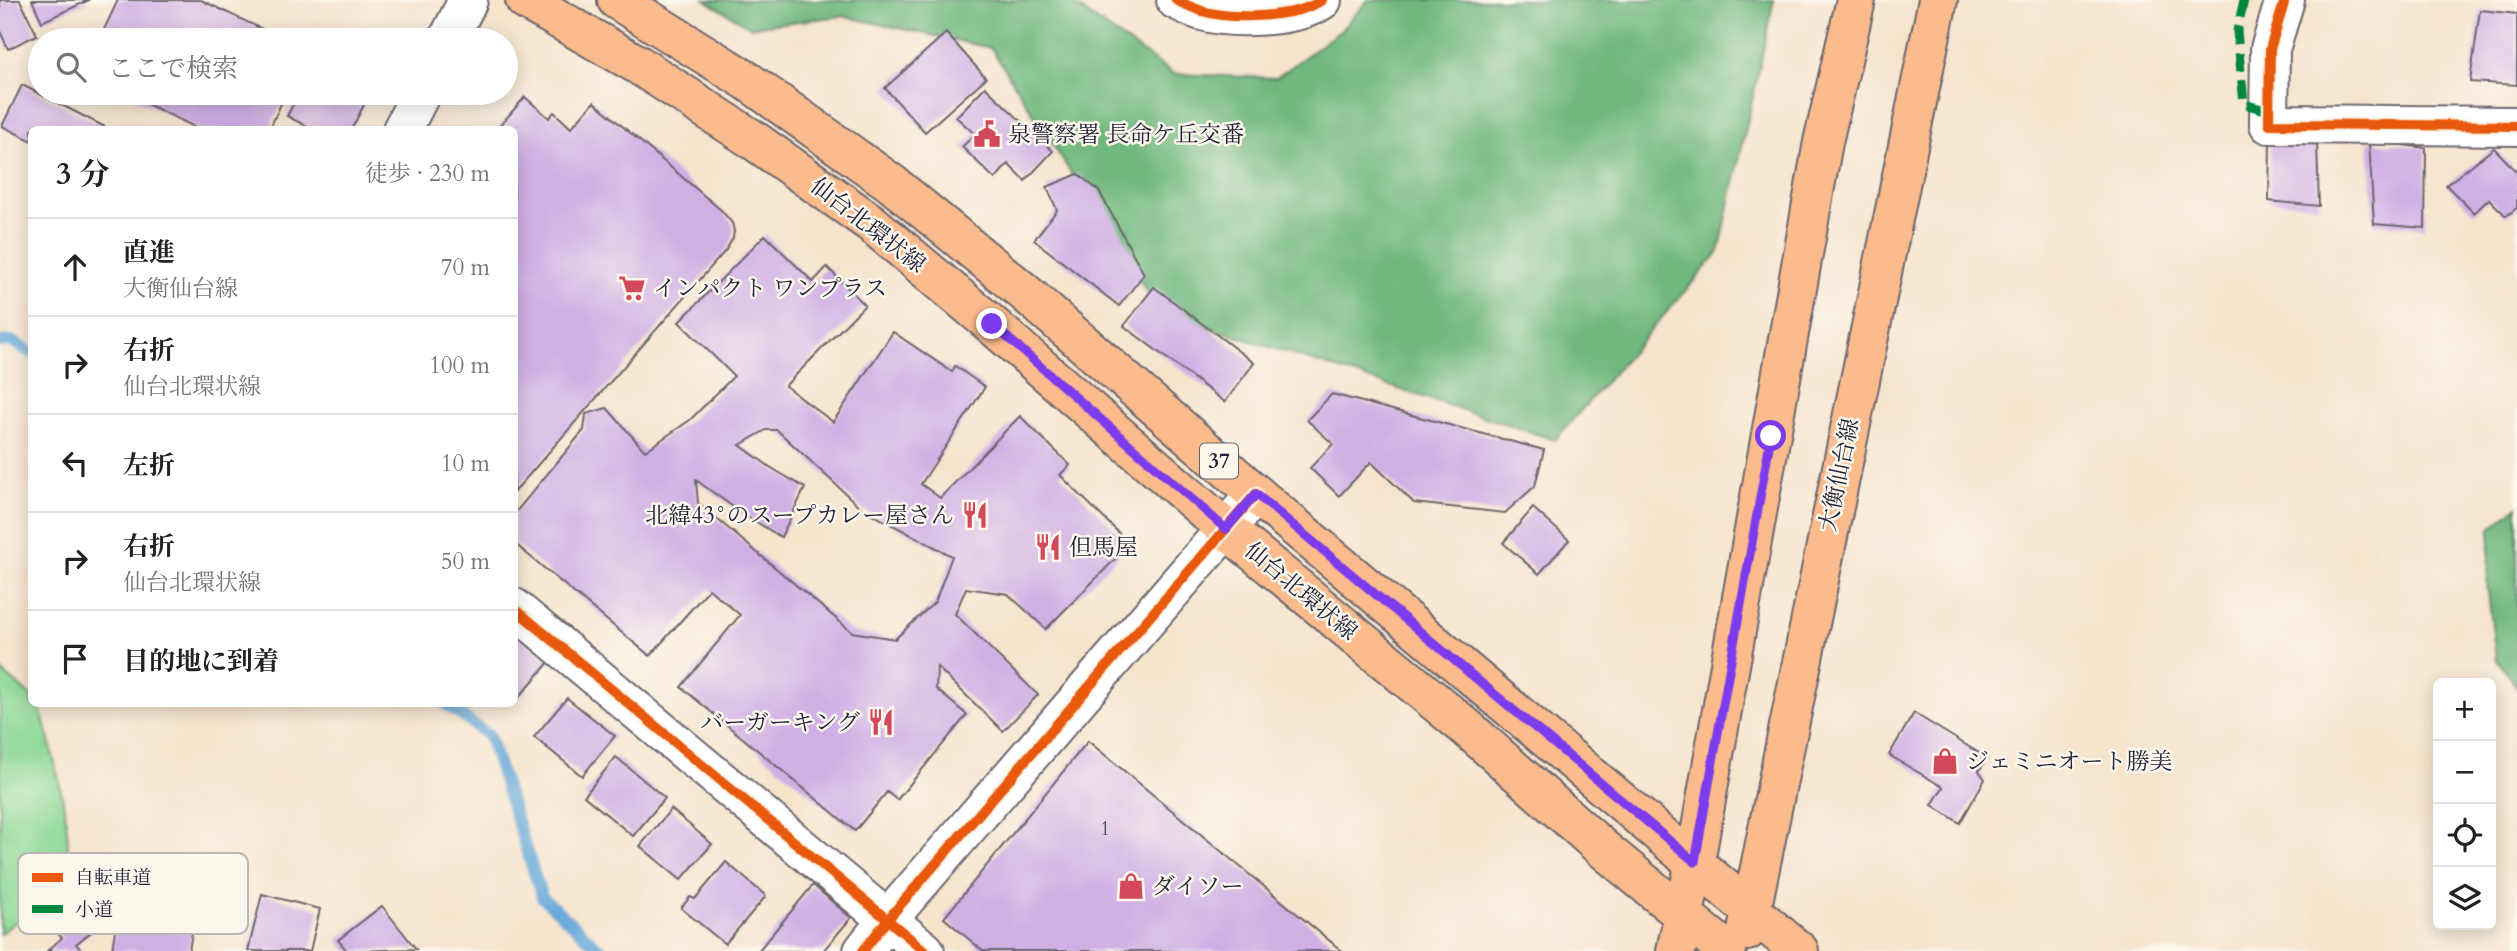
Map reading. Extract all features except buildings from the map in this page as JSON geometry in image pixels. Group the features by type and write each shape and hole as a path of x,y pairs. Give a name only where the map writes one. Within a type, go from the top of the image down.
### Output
{"main road":[{"name":"仙台北環状線","path":"525,0 638,64 871,223 992,324 1226,529 1467,728 1602,848 1679,933 1727,951"},
{"name":"仙台北環状線","path":"617,0 746,80 891,183 1023,291 1256,494 1799,951"},
{"path":"1679,933 1695,862 1823,142 1856,0"},
{"name":"大衡仙台線","path":"1742,951 1938,0"}],"street":[{"path":"454,28 468,0"},
{"path":"1176,0 1203,12 1261,17 1314,6 1322,0"},
{"path":"2285,0 2270,49 2269,124 2517,126"},
{"path":"404,126 415,105"},
{"path":"863,951 1256,494"},
{"path":"518,611 925,951"}],"green space":[{"path":"705,0 1067,0 1174,74 1276,78 1341,30 1368,0 1774,0 1719,252 1555,440 1159,311 991,48 842,16 750,27"},
{"path":"2517,506 2517,687 2496,658 2487,585 2491,528"},
{"path":"0,670 28,693 28,707 40,707 57,770 68,850 68,853 18,853 18,920 0,934"}],"waterway":[{"path":"0,342 11,341 28,351"},
{"path":"450,707 489,736 542,897 602,951"}],"marked path":[{"path":"2244,0 2237,31 2244,104 2269,111"}],"cycle path":[{"path":"1176,0 1202,11 1230,16 1281,14 1311,6 1322,0"},
{"path":"2285,0 2270,49 2269,124 2517,126"},
{"path":"863,951 1256,494"},
{"path":"518,611 925,951"}],"place":[{"name":"泉警察署 長命ケ丘交番","path":"987,134"},
{"name":"インパクト ワンプラス","path":"632,288"},
{"name":"北緯43°のスープカレー屋さん","path":"975,515"},
{"name":"但馬屋","path":"1048,547"},
{"name":"バーガーキング","path":"881,722"},
{"name":"ジェミニオート勝美","path":"1945,761"},
{"name":"ダイソー","path":"1131,886"}],"route":[{"path":"992,324 1226,529 1256,494 1695,862 1771,436"}]}
